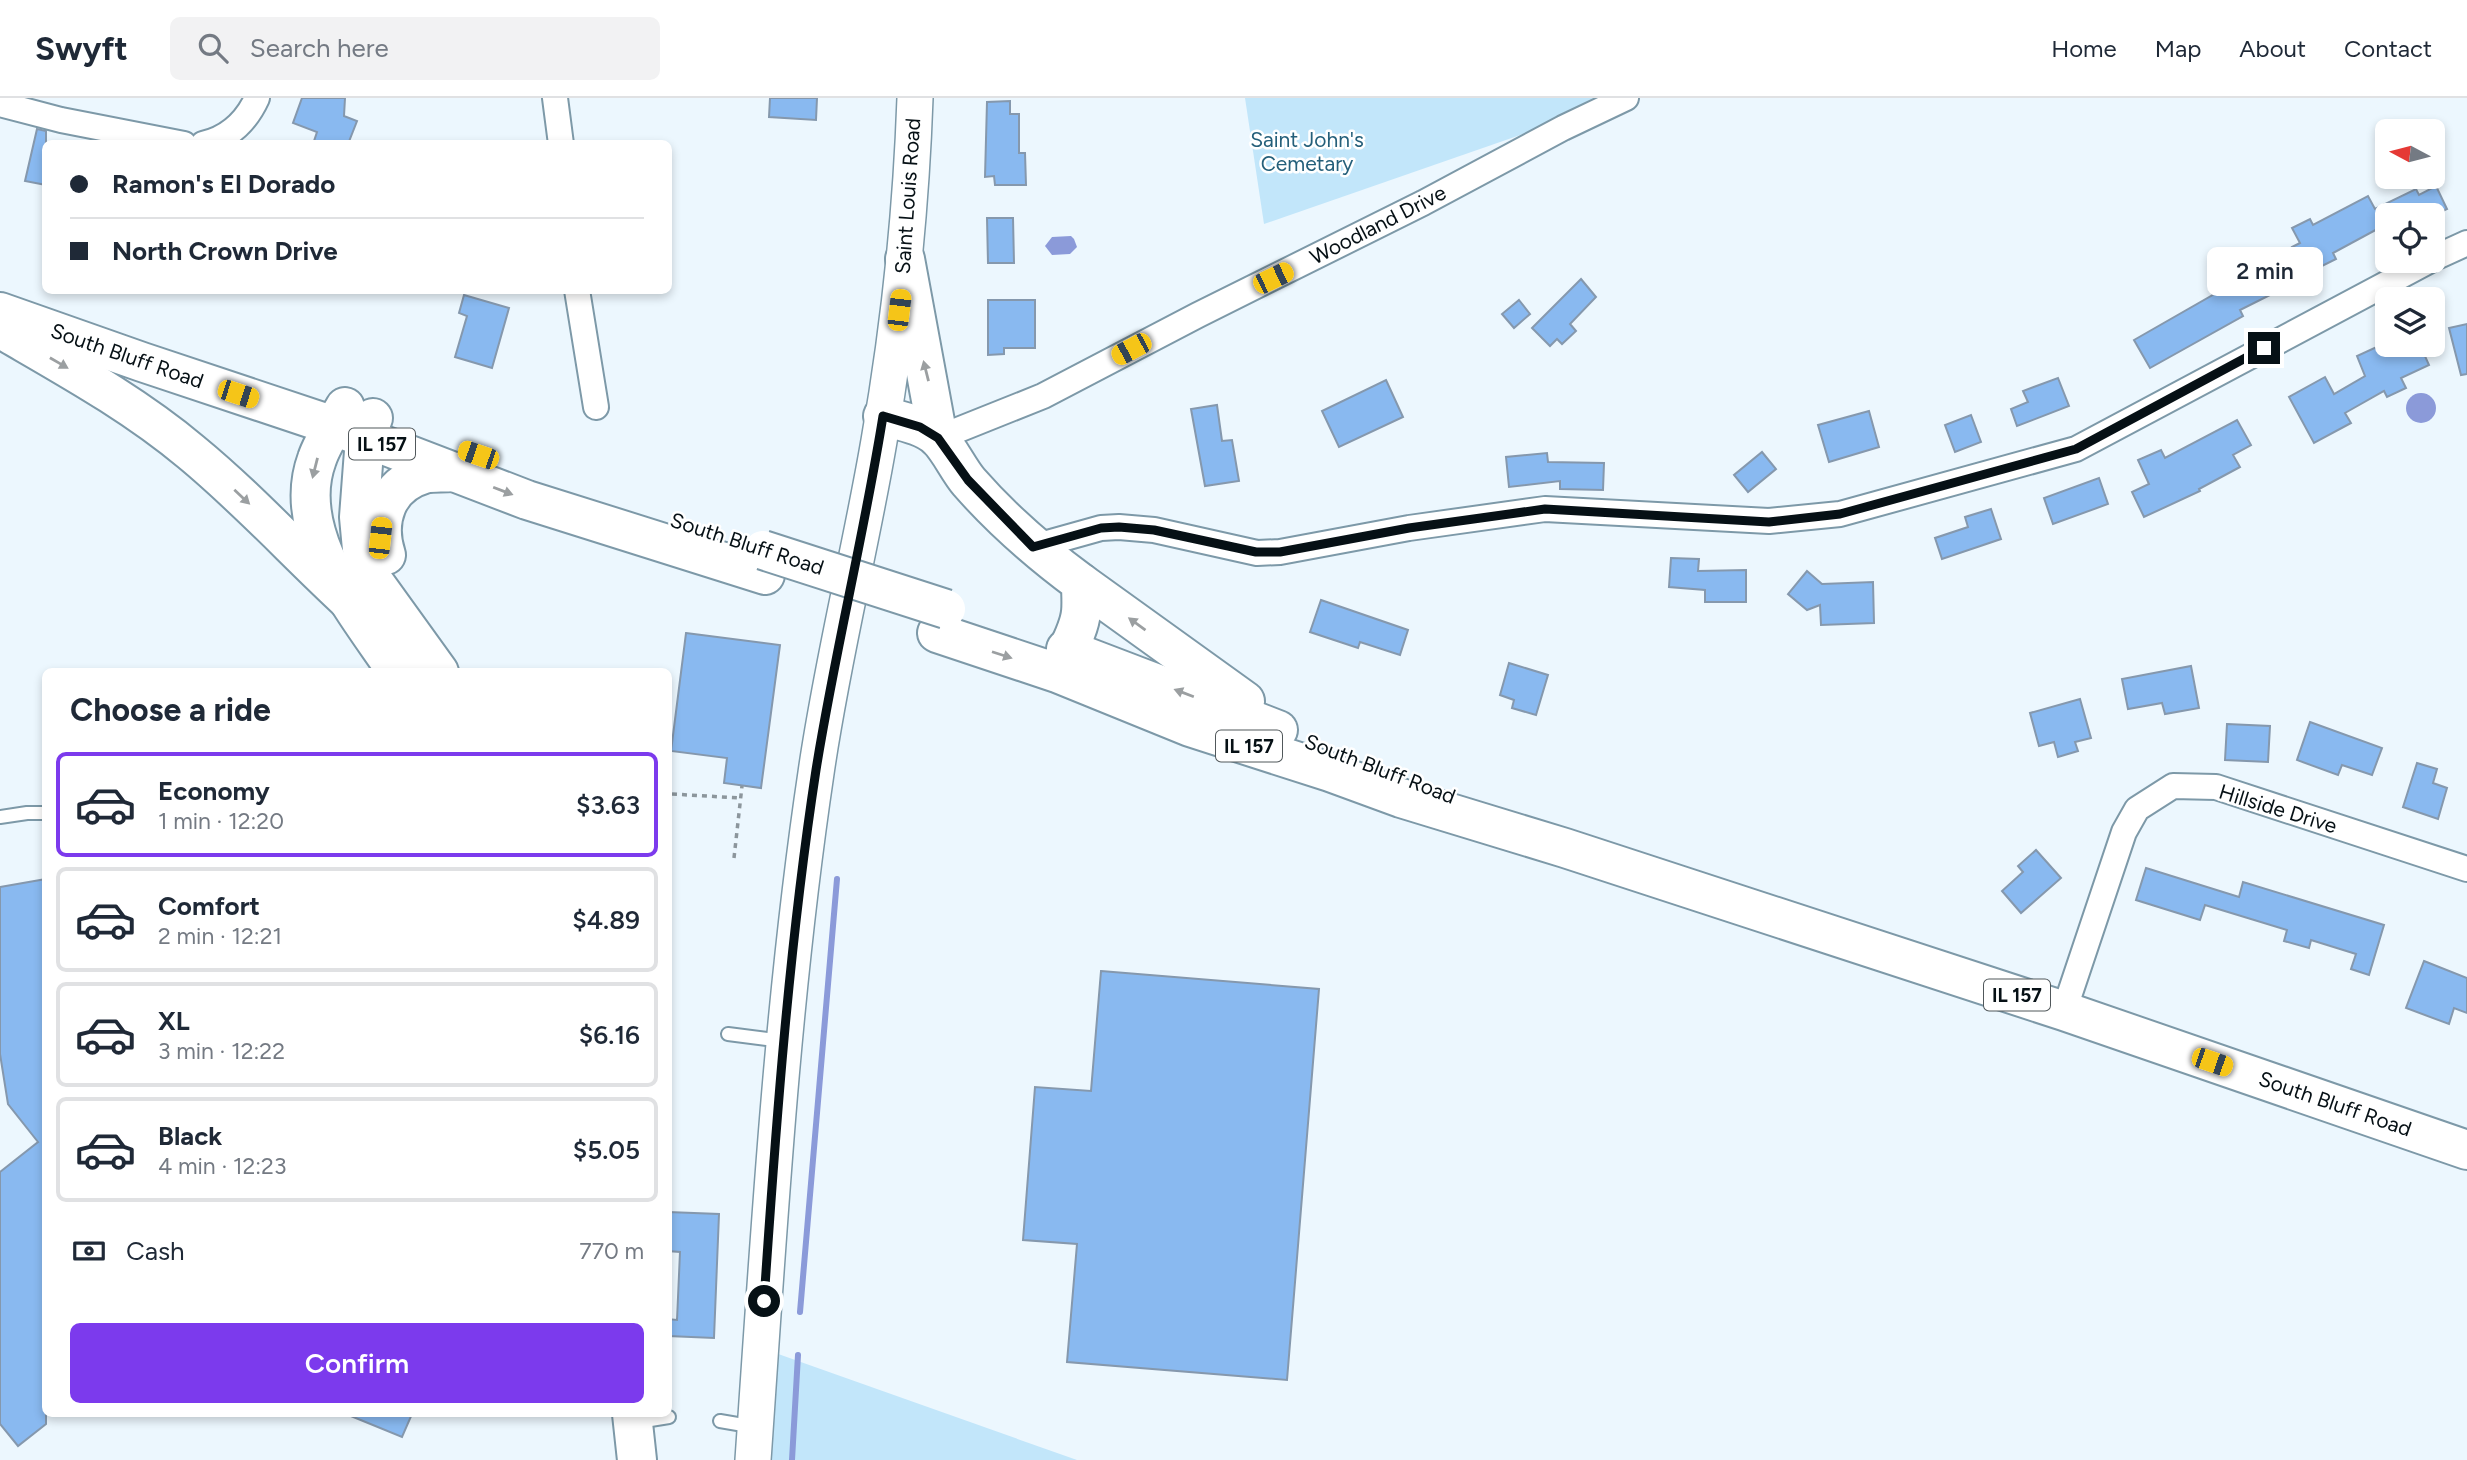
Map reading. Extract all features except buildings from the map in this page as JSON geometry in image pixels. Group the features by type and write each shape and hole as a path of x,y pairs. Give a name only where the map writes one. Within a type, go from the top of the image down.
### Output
{"main road":[{"path":"905,258 938,438"},
{"name":"South Bluff Road","path":"0,288 354,422 764,563 1314,745 1486,809 1565,848"},
{"name":"South Bluff Road","path":"0,312 142,362 354,422 452,472 527,500 764,563"},
{"path":"0,329 86,379 188,450 238,492 295,551 349,601"},
{"path":"883,416 920,427 938,438 968,480 1033,547 1220,685 1314,745"},
{"path":"354,422 315,464 311,484 312,516 321,545 349,601 394,668"},
{"path":"354,422 363,560 372,579 436,668"},
{"path":"450,668 447,656 412,608 391,571 380,538 383,512 392,496 407,483 424,474 452,472"},
{"path":"1061,661 1074,636 1081,613 1081,583"},
{"name":"South Bluff Road","path":"1061,661 1191,727 1401,798 1565,848 2064,1011 2467,1150"},
{"path":"637,1460 645,1418"}],"street":[{"path":"217,140 233,131 251,111 257,98"},
{"path":"555,98 560,140"},
{"name":"Saint Louis Road","path":"754,1444 783,1041 795,927 816,771 838,641 883,416 905,258 913,168 915,98"},
{"name":"Woodland Drive","path":"938,438 1043,396 1626,98"},
{"path":"0,104 61,120 164,140"},
{"path":"2445,253 2467,243"},
{"path":"1033,547 1101,528 1119,527 1154,530 1247,551 1280,552 1409,528 1545,509 1769,522 1840,514 2076,449 2407,273"},
{"path":"579,294 596,407"},
{"name":"Hillside Drive","path":"2064,1011 2123,832 2137,809 2173,786 2216,788 2467,869"}],"lane":[{"path":"0,817 42,813"},
{"path":"728,1034 783,1041"},
{"path":"720,1421 754,1444"}],"path":[{"path":"734,858 741,786"},
{"path":"672,794 740,799"}],"green space":[{"name":"Saint John's Cemetary","path":"1245,98 1627,98 1264,224"},
{"path":"761,1348 1077,1460 753,1460"}],"water":[{"path":"1071,236 1077,247 1070,254 1052,255 1045,246 1052,237"},
{"path":"2421,393 2427,394 2435,402 2435,414 2427,422 2421,423 2415,422 2407,414 2406,408 2407,402 2415,394"}],"waterway":[{"path":"800,1312 837,879"},
{"path":"792,1460 798,1355"}],"route":[{"path":"764,1301 780,1072 795,927 833,668 883,416 920,427 938,438 968,480 1033,547 1101,528 1119,527 1154,530 1228,548 1280,552 1409,528 1545,509 1769,522 1840,514 2076,449 2264,348"}]}
